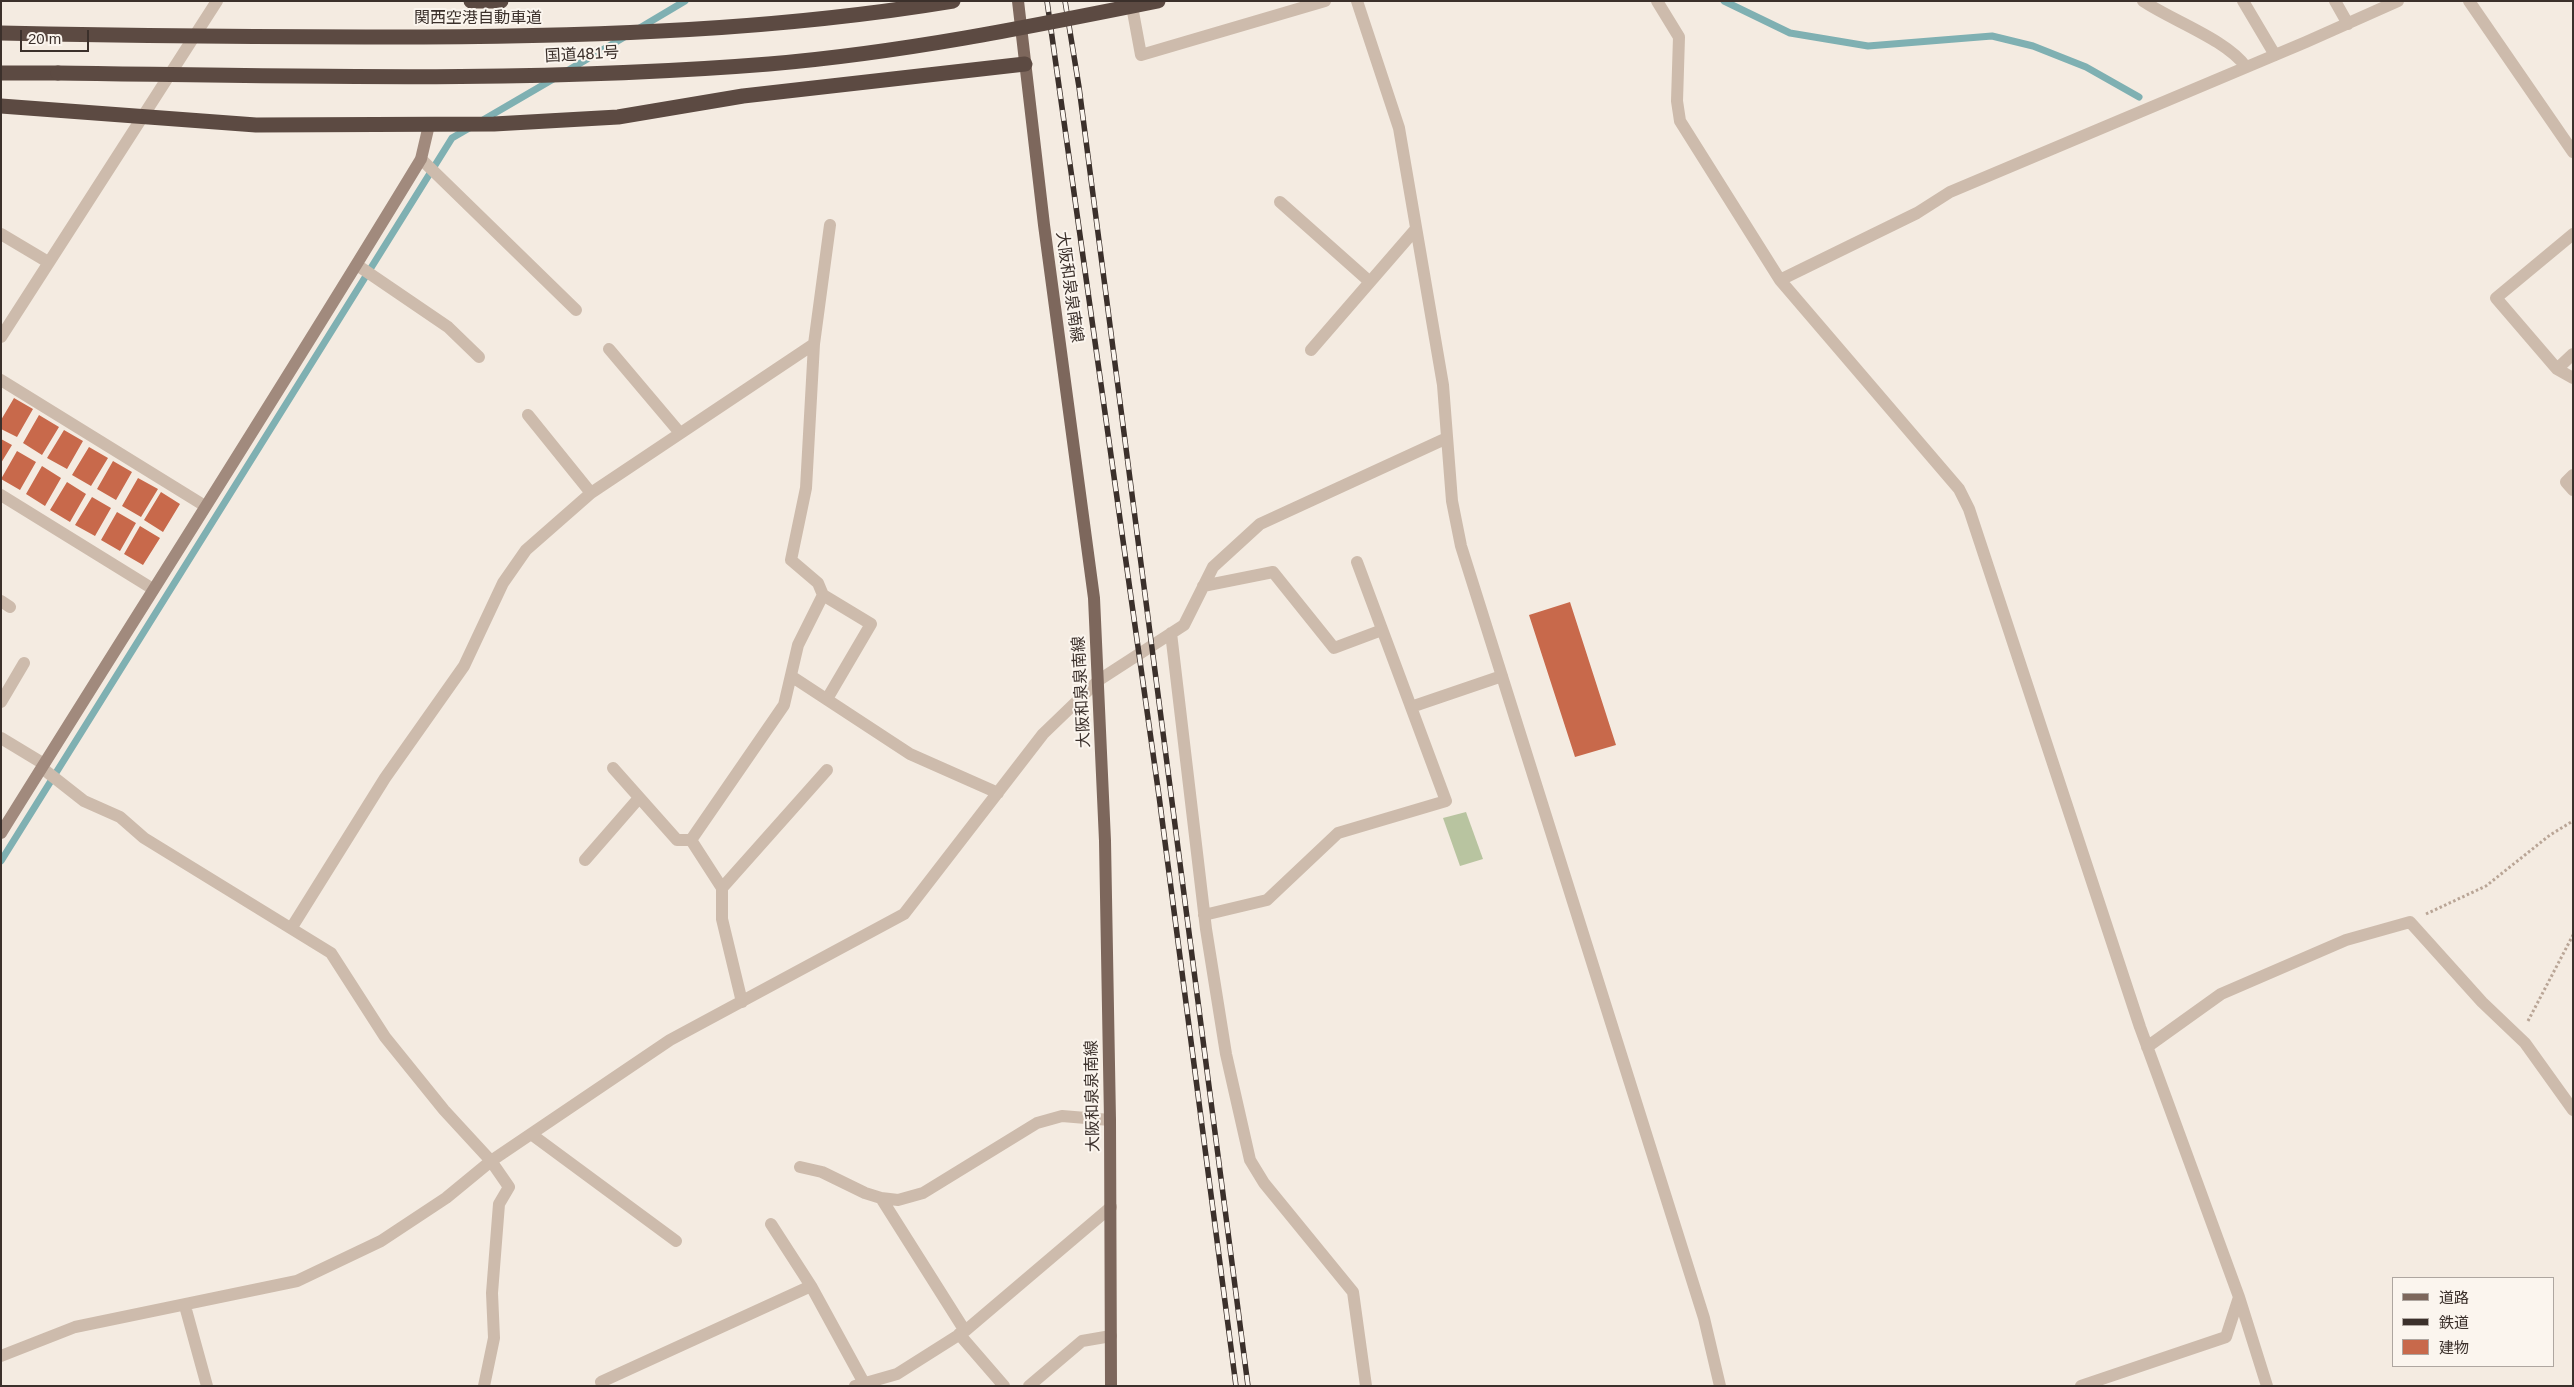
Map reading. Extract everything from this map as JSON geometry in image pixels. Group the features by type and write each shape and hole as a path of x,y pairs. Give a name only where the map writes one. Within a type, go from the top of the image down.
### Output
{"highway":[{"name":"関西空港自動車道","path":"471,1 501,1"},
{"name":"関西空港自動車道","path":"1,33 248,38 562,36 768,25 953,1"},
{"name":"国道481号","path":"1,73 522,76 769,64 961,40 1158,1"},
{"path":"1,106 256,125 428,125 618,117 742,96 1025,64"}],"main road":[{"name":"大阪和泉泉南線","path":"1018,1 1044,225 1094,598 1099,680 1110,1120 1111,1386"}],"street":[{"path":"1,337 217,1"},
{"path":"1131,1 1141,55 1325,1"},
{"path":"1357,1 1399,128 1443,385 1452,501 1462,546 1704,1318 1720,1386"},
{"path":"1657,1 1679,37 1677,101 1680,121 1780,280 1959,489 2147,1047 2239,1297 2267,1386"},
{"path":"2143,1 2166,16 2233,51 2246,67"},
{"path":"2243,1 2276,55"},
{"path":"2335,1 2348,24"},
{"path":"1780,280 1917,213 1950,192 2276,55 2398,1"},
{"path":"2469,1 2573,152"},
{"path":"1,832 205,506 313,339 422,159 428,125"},
{"path":"422,159 576,310"},
{"path":"1280,202 1370,282"},
{"path":"827,700 871,624 823,594 818,583 791,560 806,488 814,344 830,225"},
{"path":"1311,350 1415,230"},
{"path":"1,234 48,262"},
{"path":"2573,234 2496,298 2557,369 2573,378"},
{"path":"357,265 448,326 479,357"},
{"path":"292,927 385,778 464,666 503,583 526,550 591,493 814,344"},
{"path":"609,349 680,433"},
{"path":"2557,369 2573,354"},
{"path":"1,380 205,506"},
{"path":"528,414 591,493"},
{"path":"1,1356 75,1327 297,1282 381,1241 446,1198 491,1161 670,1040 904,914 1043,734 1099,680 1184,625 1214,567 1260,524 1447,438"},
{"path":"2573,475 2566,482 2573,490"},
{"path":"1,495 153,589"},
{"path":"1204,916 1267,900 1338,834 1446,801 1357,562"},
{"path":"1204,586 1273,572 1334,648 1382,630"},
{"path":"691,840 784,705 798,645 823,594"},
{"path":"1171,633 1204,916 1226,1054 1250,1160 1264,1183 1354,1292 1366,1386"},
{"path":"1,702 24,662"},
{"path":"791,676 910,754 998,793"},
{"path":"1411,707 1502,676"},
{"path":"1,738 43,766 84,801 120,817 144,838 292,927 331,953 385,1037 444,1110 491,1161 509,1187 499,1204 492,1293 494,1338 484,1386"},
{"path":"613,768 677,840 691,840"},
{"path":"722,888 827,770"},
{"path":"585,860 639,798"},
{"path":"691,840 722,888 722,919 742,1002"},
{"path":"2147,1047 2221,994 2346,940 2410,922 2482,1002 2520,1037 2573,1110"},
{"path":"800,1167 822,1172 865,1193 880,1198 898,1200 923,1193 1037,1123 1062,1116 1110,1120"},
{"path":"531,1134 676,1241"},
{"path":"880,1198 962,1333 1004,1386"},
{"path":"771,1224 810,1286 858,1385 897,1374 962,1333 1111,1207"},
{"path":"603,1386 601,1382 810,1286"},
{"path":"2081,1386 2226,1337 2239,1297"},
{"path":"185,1306 207,1386"},
{"path":"1029,1386 1082,1341 1111,1336"}],"path":[{"path":"2410,922 2486,886 2550,835 2573,821"},
{"path":"2520,1037 2573,935"}],"green space":[{"path":"1466,812 1483,859 1460,866 1443,818"}],"building":[{"path":"14,398 33,409 17,437 1,429 1,420"},
{"path":"39,415 59,427 42,455 23,443"},
{"path":"64,430 83,441 67,469 47,458"},
{"path":"1,439 12,445 1,463"},
{"path":"89,447 108,458 91,486 72,475"},
{"path":"17,451 36,462 20,490 1,479"},
{"path":"113,461 132,472 116,500 97,489"},
{"path":"42,466 61,478 45,506 26,494"},
{"path":"138,478 158,489 141,517 122,506"},
{"path":"67,482 86,494 70,522 50,510"},
{"path":"161,492 180,504 163,532 144,520"},
{"path":"92,497 111,508 95,536 75,525"},
{"path":"117,512 136,523 120,551 101,540"},
{"path":"140,526 160,538 143,565 124,554"},
{"path":"1570,602 1616,745 1575,757 1529,615"}],"waterway":[{"path":"638,29 685,1"},
{"path":"1724,1 1790,33 1868,46 1992,36 2033,46 2086,67 2139,97"},
{"path":"567,71 626,36"},
{"path":"483,120 555,78"},
{"path":"1,861 452,138 471,127"}],"railway":[{"path":"1047,1 1159,796 1236,1386"},
{"path":"1065,1 1079,87 1248,1386"}]}
